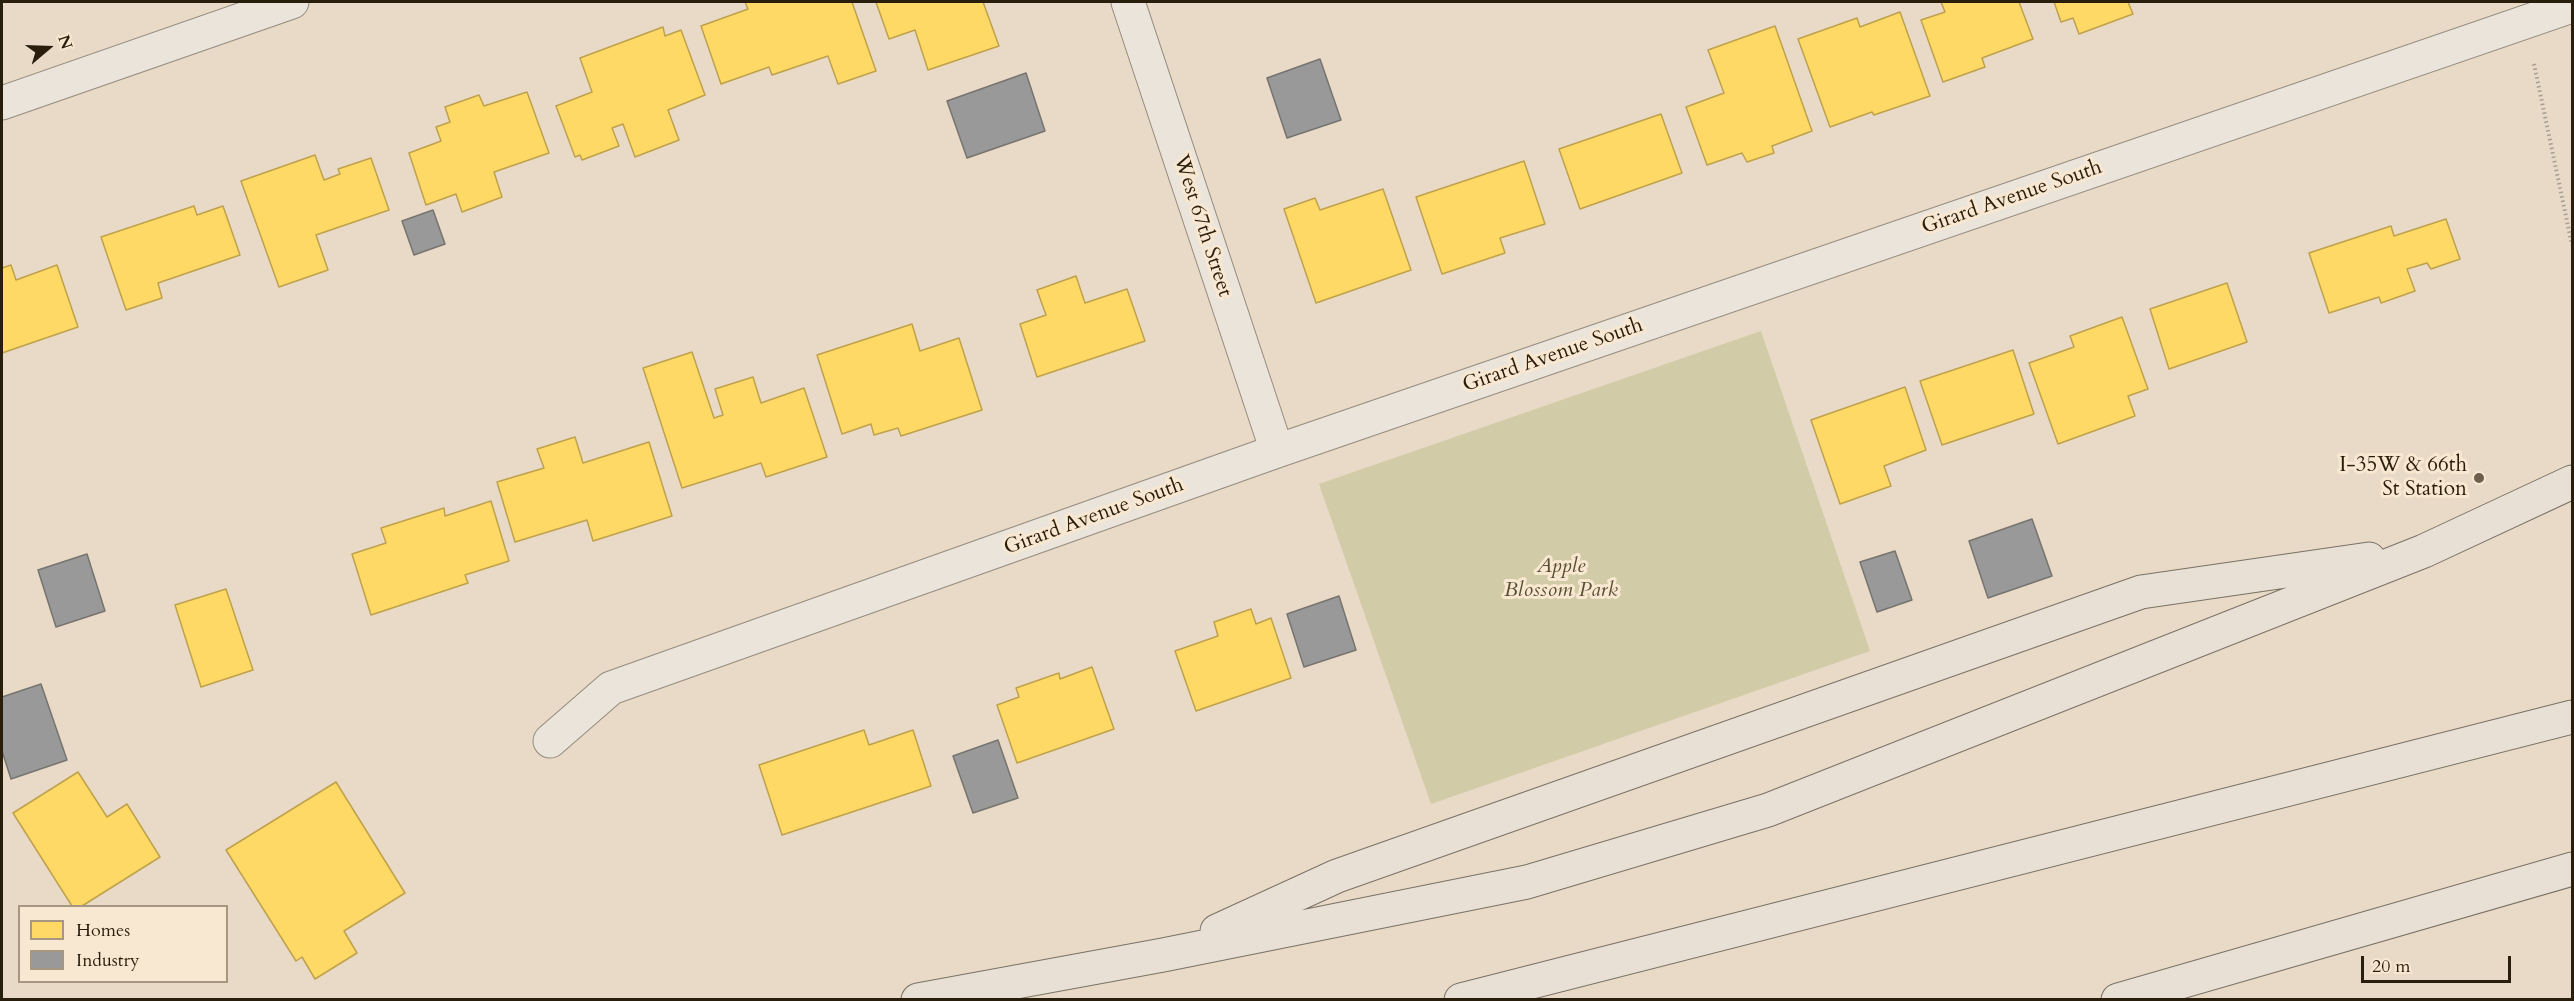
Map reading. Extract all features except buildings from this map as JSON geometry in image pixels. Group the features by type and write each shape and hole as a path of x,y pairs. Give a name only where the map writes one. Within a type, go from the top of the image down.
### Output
{"highway":[{"path":"918,999 1163,955 1527,882 1768,810 2424,551 2572,482"},
{"path":"1163,955 1337,876 2141,592 2424,551"},
{"path":"1461,999 2572,717"},
{"path":"2118,999 2572,868"}],"street":[{"path":"2,103 292,2"},
{"name":"West 67th Street","path":"1128,2 1277,451"},
{"name":"Girard Avenue South","path":"550,741 611,688 1277,451 2572,6"}],"path":[{"path":"2528,21 2539,95 2572,245"}],"green space":[{"name":"Apple Blossom Park","path":"1761,331 1870,651 1431,804 1319,484"}],"place":[{"name":"I-35W & 66th St Station","path":"2479,478"}]}
